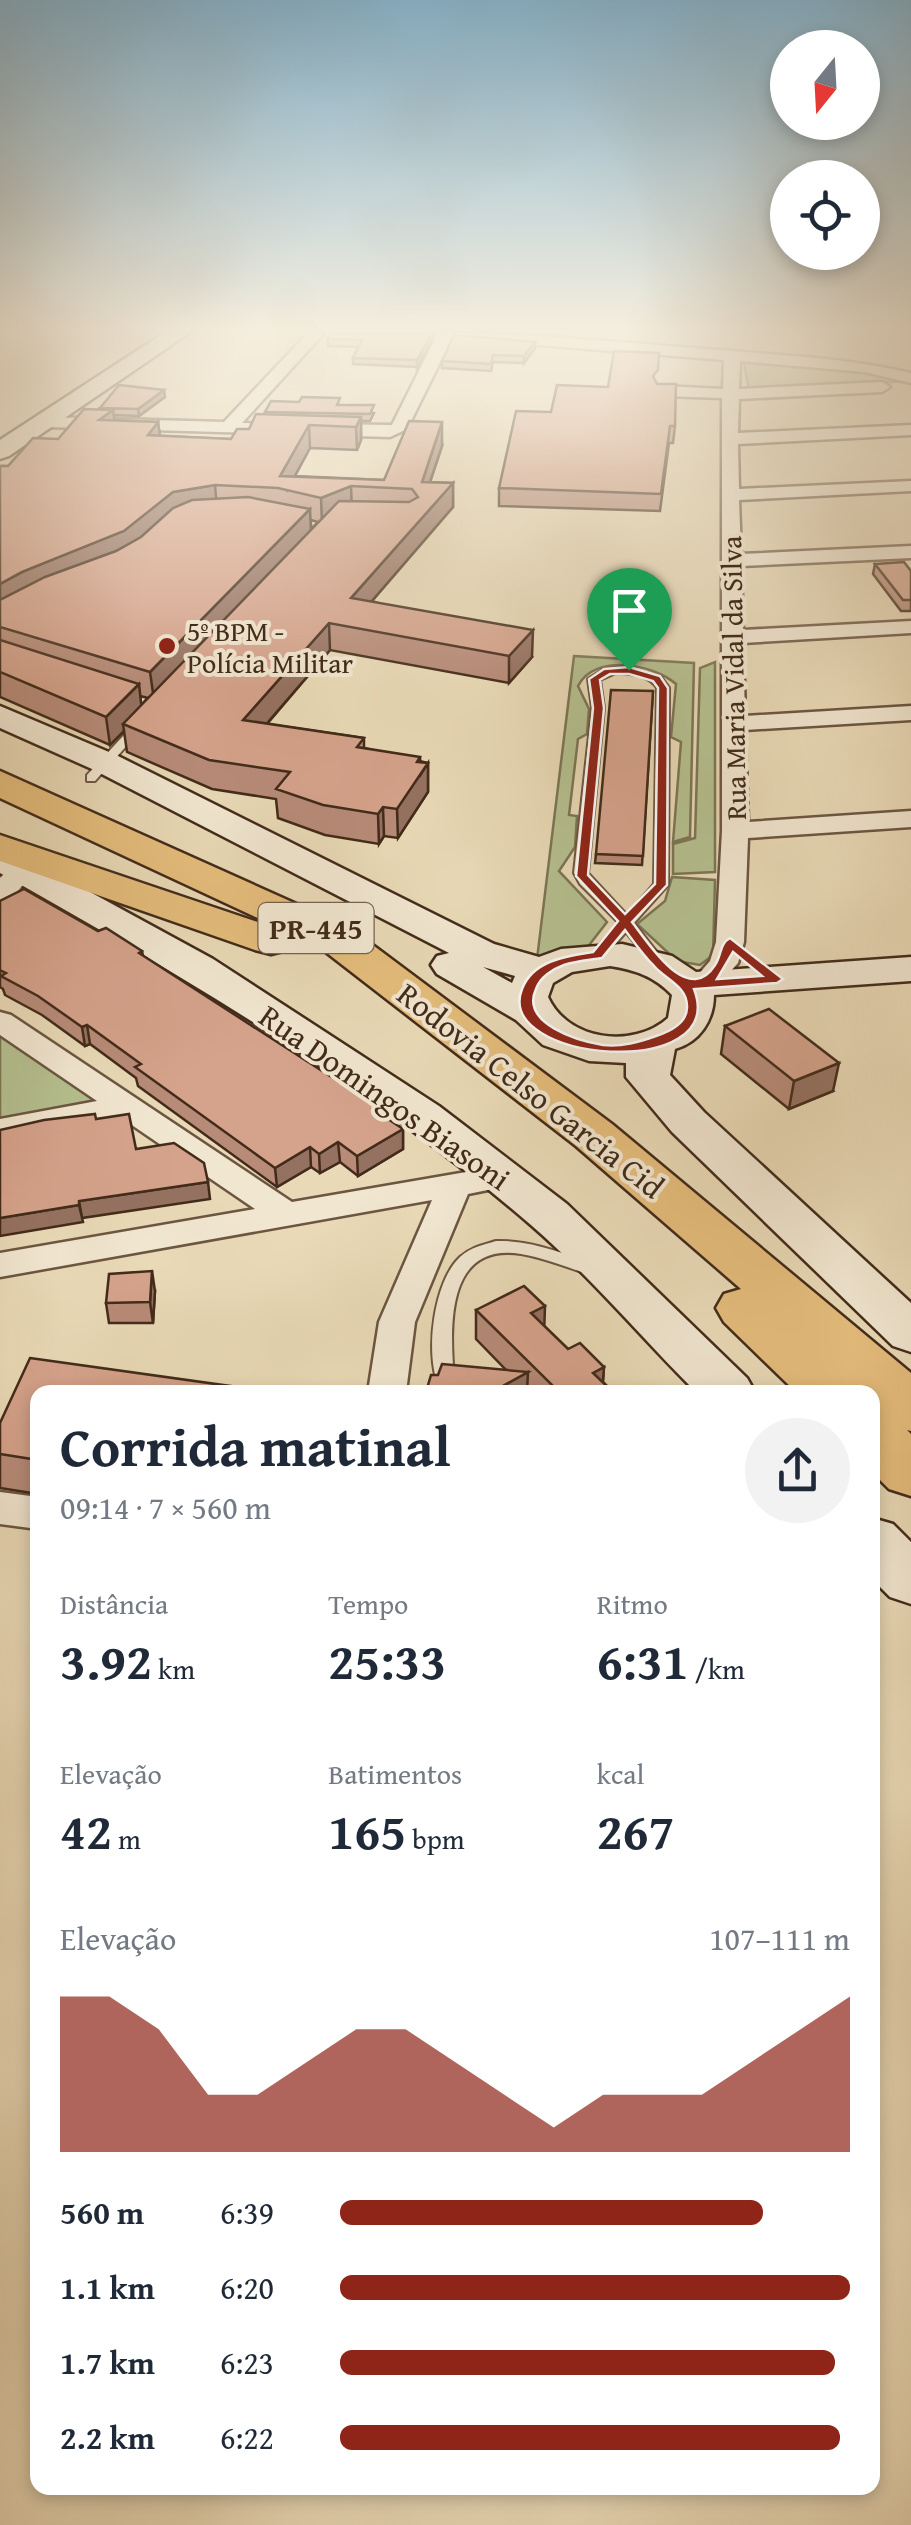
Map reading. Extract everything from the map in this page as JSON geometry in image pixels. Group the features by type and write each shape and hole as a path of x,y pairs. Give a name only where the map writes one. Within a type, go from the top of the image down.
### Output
{"highway":[{"name":"Rodovia Celso Garcia Cid","path":"0,783 334,937 594,1135 868,1367 911,1409"},
{"name":"Rodovia Celso Garcia Cid","path":"0,806 172,884 292,948 566,1149 825,1385"},
{"path":"6,867 292,948"},
{"path":"880,1441 911,1472"}],"main road":[{"path":"0,716 364,913 528,1010 555,1036 576,1044 617,1049 679,1000 777,979 911,968"},
{"path":"0,738 98,770 480,953 543,970"},
{"name":"Rua Domingos Biasoni","path":"6,867 198,968 422,1116 478,1181 550,1215 721,1385"},
{"path":"528,1010 526,996 531,982 543,970 561,961 598,955 636,958 679,1000 911,1002"},
{"path":"679,1000 648,1062 648,1076 678,1111 911,1333"},
{"path":"880,1549 911,1580"}],"street":[{"name":"Rua Maria Vidal da Silva","path":"679,1000 724,962 730,942 735,832 730,451"},
{"path":"732,496 911,486"},
{"path":"733,560 911,552"},
{"path":"732,638 911,628"},
{"path":"731,724 911,714"},
{"path":"735,832 911,819"},
{"path":"730,942 760,970 777,979"},
{"path":"0,1022 129,1105 284,1213"},
{"path":"0,1129 129,1105"},
{"path":"0,1265 478,1181"},
{"path":"388,1385 397,1322 478,1181"},
{"path":"0,1508 30,1512"}],"lane":[{"path":"598,955 625,921 661,885 663,688 661,682 646,674 619,670 603,672 594,679 598,708 581,873 625,921 679,1000"},
{"path":"98,770 154,708"},
{"path":"445,1379 443,1322 452,1284 460,1268 474,1254 494,1247 518,1248 607,1274"}],"green space":[{"path":"574,656 694,663 690,837 673,842 681,742 671,737 676,684 653,671 625,665 597,669 578,686 589,709 587,734 578,739 569,815 577,816 575,847 559,871 607,922 572,967 537,959"},
{"path":"715,662 715,872 673,874 673,844 695,838 700,668"},
{"path":"672,877 715,880 713,955 700,965 677,961 637,924 665,901"},
{"path":"0,1028 103,1101 0,1119"}],"building":[{"path":"22,451 294,451 280,476 384,480 396,451 432,451 422,482 453,483 351,598 533,630 509,656 329,623 243,720 364,738 357,747 420,757 417,762 428,763 397,809 383,807 378,814 323,805 276,789 290,772 209,760 123,724 339,501 409,502 418,497 412,489 351,486 321,498 278,488 215,485 173,492 124,531 0,584 0,466 8,466"},
{"path":"507,451 667,451 661,494 499,488"},
{"path":"248,497 310,509 150,672 0,627 0,600 45,577 116,551 141,537 173,508 192,500"},
{"path":"904,562 911,571 911,600 903,600 875,564"},
{"path":"0,640 139,684 106,717 0,672"},
{"path":"611,690 653,691 643,856 596,854"},
{"path":"24,889 98,931 106,928 378,1107 373,1109 403,1129 357,1156 338,1142 319,1154 310,1147 275,1168 135,1067 141,1064 87,1025 82,1027 1,976 6,973 0,970 0,901"},
{"path":"769,1009 839,1063 794,1081 725,1026"},
{"path":"95,1114 96,1119 129,1114 136,1149 174,1143 204,1163 208,1182 79,1201 79,1205 0,1218 0,1130"},
{"path":"152,1271 150,1302 106,1303 109,1274"},
{"path":"524,1286 545,1306 531,1313 568,1349 580,1343 604,1367 593,1373 606,1385 552,1385 476,1310"},
{"path":"30,1358 223,1385 30,1385 30,1459 0,1454 0,1423"},
{"path":"442,1364 528,1372 505,1385 428,1385 431,1375 438,1375"}],"place":[{"name":"5º BPM - Polícia Militar","path":"167,646"}],"route":[{"path":"629,670 608,671 594,679 598,708 582,876 625,921 660,965 686,985 704,984 777,979 760,970 730,942 724,962 715,974 704,984 686,985 694,1006 689,1021 676,1034 656,1044 603,1049 555,1036 538,1024 528,1010 526,996 531,982 543,970 561,961 598,955 625,921 661,885 663,688 657,678 629,670"}]}
